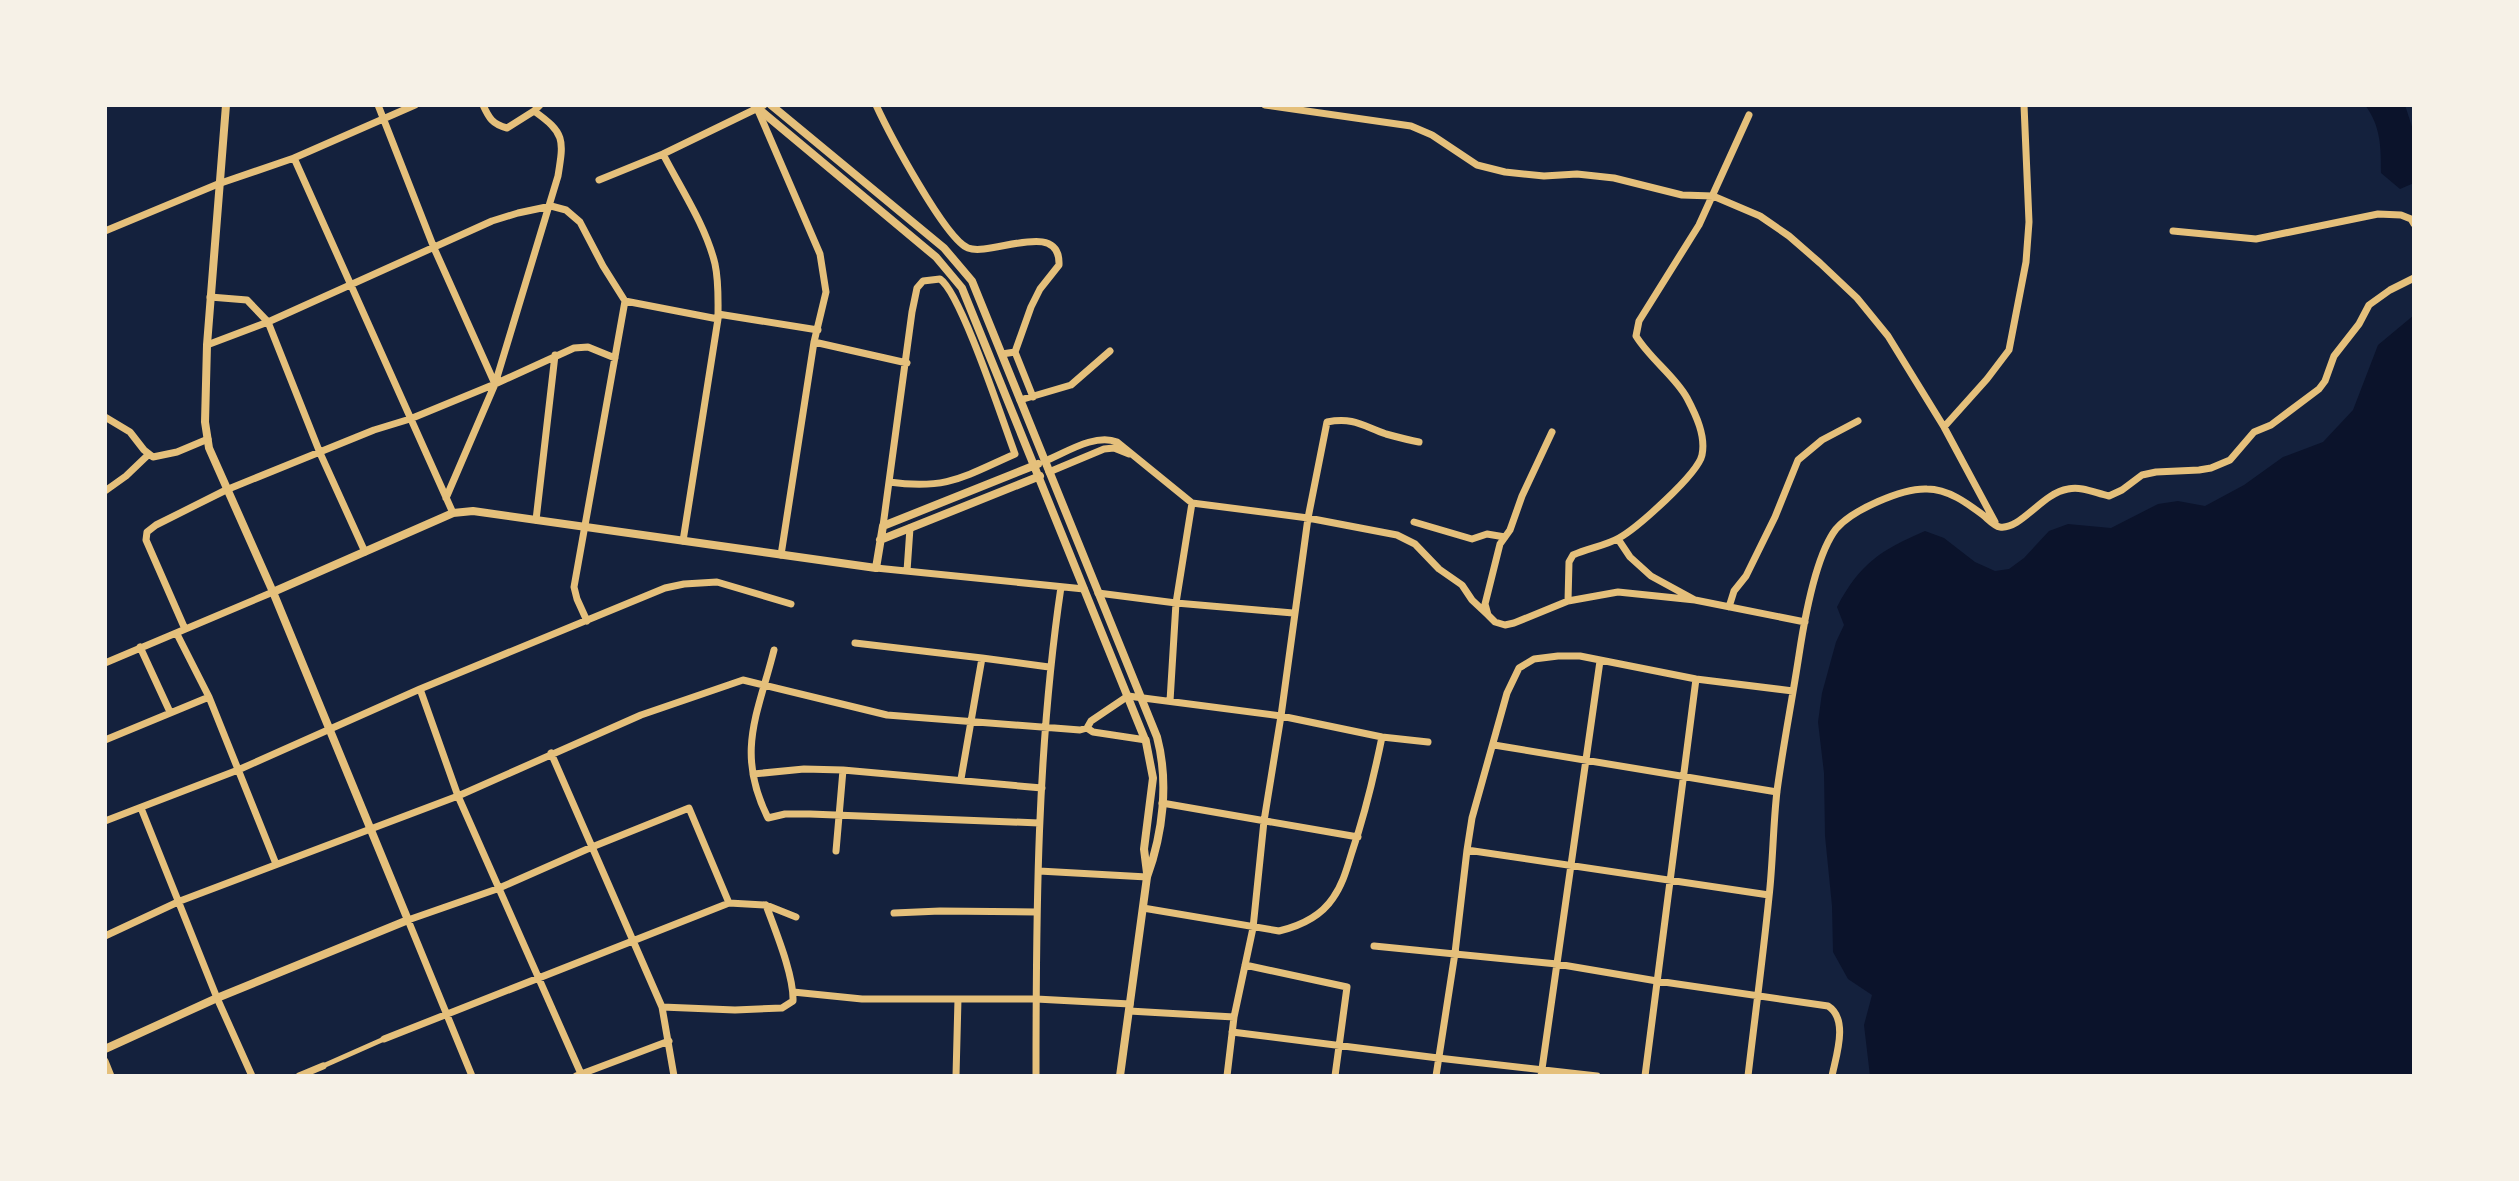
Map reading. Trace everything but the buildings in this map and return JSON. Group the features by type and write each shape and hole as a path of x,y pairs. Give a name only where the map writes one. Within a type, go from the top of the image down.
{"street":[{"path":"226,105 207,345 205,422 208,439 226,490 273,592 471,1076"},
{"path":"378,105 434,248 495,384"},
{"path":"105,231 218,184 294,158 415,105"},
{"path":"446,498 495,384 551,206 563,147 553,124 537,108 507,128 490,121 482,105"},
{"path":"771,105 955,259 975,289 1157,737 1165,778 1156,851 1147,877 1120,1076"},
{"path":"876,105 899,153 942,219 963,245 982,250 1032,241 1046,243 1055,249 1059,265 1040,289 1015,352 1033,397"},
{"path":"1265,105 1411,125 1477,164 1505,172 1614,178 1682,195 1713,197 1760,216 1789,236 1857,298 1888,336 1944,427 1997,526"},
{"path":"1944,427 2009,350 2027,249 2028,162 2024,105"},
{"path":"599,180 663,154 758,106"},
{"path":"758,106 820,254 826,292 814,342 781,555"},
{"path":"758,106 936,257 955,278 968,301 1146,740 1153,778 1144,849 1147,877"},
{"path":"1568,601 1569,562 1573,555 1618,539 1670,494 1702,458 1704,442 1686,397 1644,350 1636,335 1639,321 1699,225 1749,116"},
{"path":"663,154 699,223 714,261 719,284 718,317 682,541"},
{"path":"294,158 453,513"},
{"path":"207,345 268,322 492,221 551,206 566,210 580,222 625,301 574,587 587,621"},
{"path":"2173,231 2256,239 2378,214 2401,215 2414,224"},
{"path":"1748,1076 1769,895 1777,792 1793,691 1807,610 1830,539 1838,527 1860,511 1881,501 1926,488 1940,490 1962,500 1997,526 2016,524 2041,501 2065,489 2087,489 2109,496 2122,491 2143,475 2211,468 2230,460 2254,432 2271,425 2319,389 2325,381 2334,356 2376,298 2414,278"},
{"path":"876,568 917,288 927,279 940,279 949,287 962,314 1015,454 953,482 921,486 889,482"},
{"path":"210,297 247,300 268,322 320,453 365,552"},
{"path":"625,301 818,330"},
{"path":"814,342 907,363"},
{"path":"185,629 149,547 147,532 156,525 226,490 374,430 410,419 574,348 588,347 615,358"},
{"path":"1020,400 1071,385 1110,351"},
{"path":"1002,355 1015,352"},
{"path":"536,520 555,355"},
{"path":"105,417 130,432 153,457 208,439"},
{"path":"1227,1076 1234,1017 1253,928 1264,821 1281,716 1293,612 1308,518 1328,422 1341,419 1356,421 1385,433 1419,442"},
{"path":"1729,607 1734,591 1746,576 1774,517 1798,460 1822,440 1858,421"},
{"path":"1488,615 1485,604 1500,544 1510,530 1522,496 1552,432"},
{"path":"883,526 1096,440 1109,439 1117,442 1192,503 1308,518 1397,535 1415,544 1439,569 1462,585 1472,600 1495,622 1505,625 1568,601 1618,592 1695,600 1805,622"},
{"path":"880,540 1104,449 1114,448 1136,457"},
{"path":"105,491 149,454"},
{"path":"1170,701 1176,603 1192,503"},
{"path":"105,663 453,513 473,511 876,568 1084,590"},
{"path":"1415,522 1472,539 1487,534 1505,537"},
{"path":"907,571 910,528"},
{"path":"1618,539 1630,557 1651,576 1695,600"},
{"path":"105,821 238,770 420,689 665,588 684,583 717,582 791,604"},
{"path":"1036,1076 1039,823 1049,667 1061,587"},
{"path":"1098,593 1176,603 1293,612"},
{"path":"177,634 209,697 276,864"},
{"path":"855,643 1049,667"},
{"path":"140,647 170,712"},
{"path":"774,650 750,737 753,774 768,818 785,814 1039,823"},
{"path":"1436,1076 1472,818 1507,694 1519,668 1534,659 1580,656 1696,678 1793,691"},
{"path":"961,779 982,658"},
{"path":"1541,1073 1600,661"},
{"path":"1645,1076 1696,678"},
{"path":"105,936 180,901 458,796 641,715 743,680 887,715 970,723 1080,730 1087,728 1091,721 1128,696 1281,716 1382,737 1428,742"},
{"path":"420,689 458,796 580,1075 669,1041"},
{"path":"105,740 209,697"},
{"path":"1087,728 1093,732 1146,740"},
{"path":"1143,908 1279,931 1294,928 1314,917 1333,899 1343,879 1369,798 1382,737"},
{"path":"1494,745 1777,792"},
{"path":"551,753 662,1007 674,1076"},
{"path":"753,774 804,769 843,769 1042,788"},
{"path":"836,850 843,769"},
{"path":"1162,803 1358,837"},
{"path":"141,808 217,998 252,1076"},
{"path":"105,1049 217,998 408,920 498,889 689,808 729,903"},
{"path":"1467,850 1769,895"},
{"path":"1039,871 1147,877"},
{"path":"299,1076 384,1039 729,903 766,905 796,917"},
{"path":"766,905 793,996"},
{"path":"894,913 1036,912"},
{"path":"1374,946 1557,964 1828,1006 1835,1010 1839,1022 1832,1076"},
{"path":"1245,965 1347,988 1335,1076"},
{"path":"662,1007 736,1010 782,1008 793,996 862,999 1036,999 1234,1017"},
{"path":"956,1076 958,999"},
{"path":"1232,1032 1541,1073 1597,1076"},
{"path":"105,1061 111,1076"}],"water":[{"path":"2365,105 2405,105 2414,133 2414,183 2400,189 2381,173 2377,129"},
{"path":"2414,315 2414,1076 1870,1076 1864,1025 1872,995 1848,979 1833,952 1832,906 1825,836 1824,773 1818,722 1822,693 1836,642 1844,625 1837,607 1854,579 1884,552 1925,531 1944,538 1975,562 1995,571 2009,569 2024,558 2049,531 2068,524 2111,528 2158,504 2178,501 2205,506 2244,485 2283,457 2323,442 2353,410 2378,345"}]}
